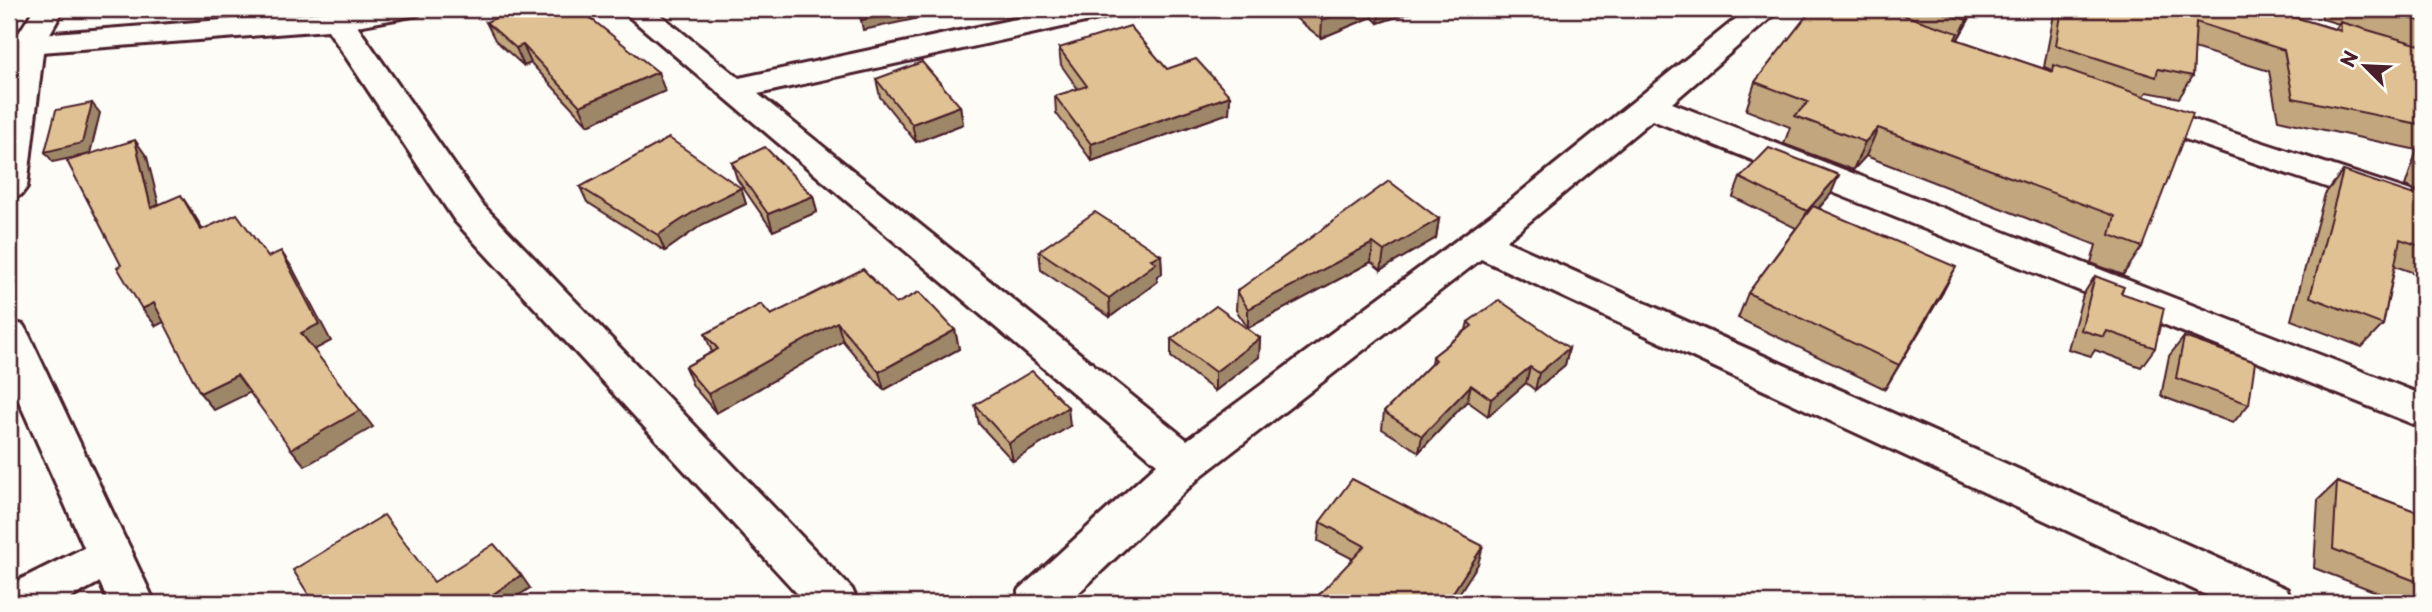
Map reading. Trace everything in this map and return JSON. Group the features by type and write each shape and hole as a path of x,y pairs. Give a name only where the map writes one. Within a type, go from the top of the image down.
{"street":[{"path":"9,187 18,46 49,9"},
{"path":"18,46 407,9"},
{"path":"635,9 1186,464"},
{"path":"734,89 1103,9"},
{"path":"1037,603 1186,464 1478,243 1766,9"},
{"path":"340,14 468,212 835,603"},
{"path":"2107,102 2423,208"},
{"path":"1648,106 2423,412"},
{"path":"1478,243 2270,603"},
{"path":"9,335 132,603"},
{"path":"18,603 110,554"}],"building":[{"path":"517,9 579,9 658,72 580,106 523,45 516,48 486,22"},
{"path":"857,9 915,9 861,20"},
{"path":"1308,9 1350,9 1322,20"},
{"path":"1812,9 1885,9 1958,33 1955,39 2053,72 2054,65 2193,113 2142,247 2110,235 2115,216 1878,128 1865,142 1795,116 1808,102 1755,82"},
{"path":"1931,9 1973,9 1967,20"},
{"path":"2062,9 2267,9 2341,31 2340,22 2423,46 2423,125 2293,98 2284,50 2196,22 2193,76 2158,69 2156,77 2056,45"},
{"path":"2377,9 2423,9 2423,22"},
{"path":"1130,26 1167,69 1196,59 1230,96 1091,144 1055,96 1087,86 1059,48"},
{"path":"922,62 960,106 912,124 876,79"},
{"path":"92,103 82,143 45,152 56,110"},
{"path":"669,138 741,188 698,209 658,235 580,187"},
{"path":"135,140 151,208 181,195 201,230 237,214 268,257 281,251 319,324 301,333 360,410 291,449 237,375 200,393 154,303 142,309 117,267 121,265 67,161"},
{"path":"765,147 813,196 768,214 732,163"},
{"path":"1769,148 1839,175 1807,211 1740,178"},
{"path":"2343,171 2414,195 2415,191 2423,194 2423,247 2400,239 2383,325 2310,297"},
{"path":"1389,181 1439,219 1384,251 1373,243 1248,309 1237,291"},
{"path":"1813,206 1956,267 1899,365 1748,293"},
{"path":"1095,212 1161,255 1151,259 1156,263 1109,298 1039,251"},
{"path":"863,269 896,304 919,292 955,330 879,372 837,322 708,394 685,367 718,349 705,334 761,304 771,315"},
{"path":"2095,276 2124,287 2121,293 2164,308 2155,348 2107,331 2104,337 2081,330"},
{"path":"1499,300 1569,348 1539,373 1530,367 1491,399 1471,385 1422,436 1384,412 1435,360 1432,357 1472,326 1468,322"},
{"path":"1216,306 1260,338 1215,372 1171,339"},
{"path":"2184,337 2255,362 2249,404 2176,378"},
{"path":"1032,371 1068,407 1009,443 975,405"},
{"path":"1352,479 1483,546 1446,603 1311,603 1365,546 1320,522"},
{"path":"2337,482 2423,514 2423,584 2333,549"},
{"path":"384,515 434,582 494,544 521,575 492,595 500,603 344,603 338,593 321,603 314,603 293,570"}]}
